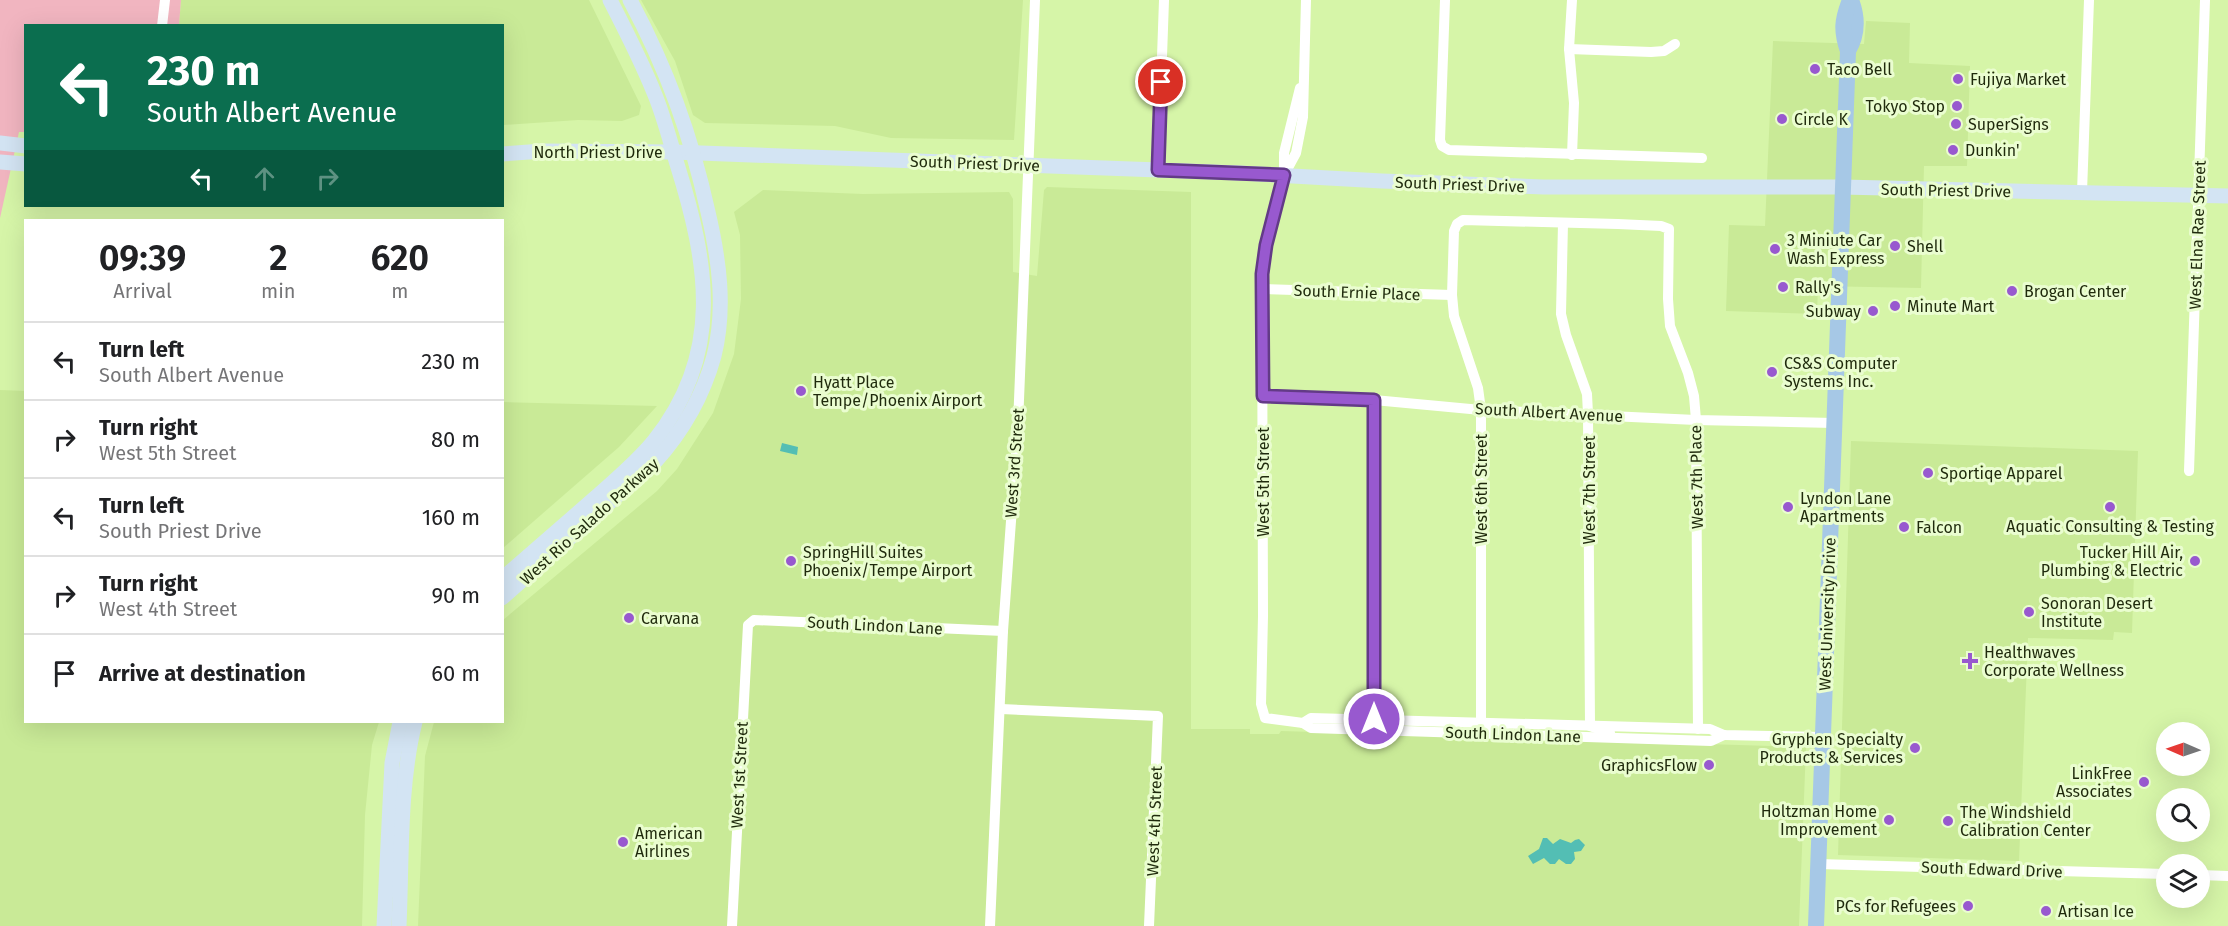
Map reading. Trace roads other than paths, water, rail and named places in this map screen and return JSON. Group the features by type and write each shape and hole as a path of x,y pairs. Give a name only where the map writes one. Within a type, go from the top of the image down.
{"main road":[{"name":"West Rio Salado Parkway","path":"504,577 655,441 679,402 695,363 703,323 704,283 693,223 673,152 656,96 610,0"},
{"name":"West Rio Salado Parkway","path":"504,596 635,482 672,443 692,414 714,356 720,290 716,245 693,153 666,72 630,0"},
{"name":"West University Drive","path":"1816,926 1848,51 1843,35 1843,16 1850,0"},
{"path":"0,143 24,146"},
{"name":"North Priest Drive","path":"504,154 543,151 693,153"},
{"name":"South Priest Drive","path":"693,153 1544,187 1842,187 2228,196"},
{"path":"0,162 23,164"},
{"path":"672,443 673,431 697,383 699,376 695,363"},
{"path":"504,588 520,573 524,560"},
{"path":"384,926 392,763 400,723"},
{"path":"399,926 405,783 415,723"}],"street":[{"path":"162,24 165,0"},
{"name":"West 3rd Street","path":"990,926 1003,631 1018,424 1035,0"},
{"path":"1158,170 1164,0"},
{"name":"West 5th Street","path":"1265,718 1261,704 1263,396 1261,289 1266,245 1284,175 1284,153 1303,78 1306,0"},
{"name":"South Priest Drive","path":"1444,0 1440,140 1442,146 1449,150 1702,158"},
{"path":"1572,0 1569,49 1569,68 1574,96 1572,155"},
{"path":"2082,192 2089,0"},
{"name":"West Elna Rae Street","path":"2189,471 2205,0"},
{"path":"1569,49 1651,52 1664,51 1675,44"},
{"name":"West 6th Street","path":"1482,722 1480,410 1478,388 1454,316 1452,295 1454,231 1462,220 1563,223"},
{"name":"West 7th Place","path":"1563,223 1661,226 1669,229 1670,326 1688,374 1694,396 1696,420 1698,729"},
{"name":"West 7th Street","path":"1563,223 1561,314 1587,394 1590,726"},
{"name":"South Ernie Place","path":"1261,289 1452,295"},
{"name":"South Albert Avenue","path":"1263,396 1374,400 1480,410 1696,420 1834,423"},
{"path":"1374,400 1374,719 1407,731"},
{"name":"South Lindon Lane","path":"748,625 754,620 1003,631"},
{"name":"West 1st Street","path":"732,926 748,625"},
{"name":"West 4th Street","path":"1001,709 1158,716 1149,926"},
{"name":"South Lindon Lane","path":"1265,718 1303,723 1311,728 1711,741 1724,735"},
{"name":"South Lindon Lane","path":"1303,723 1311,718 1374,719 1710,729 1724,735 1822,737"},
{"path":"1482,722 1512,734"},
{"path":"1590,726 1618,737"},
{"path":"1646,738 1654,733 1690,733 1698,729"},
{"name":"South Edward Drive","path":"1818,864 2156,874"},
{"path":"2210,875 2228,876"}],"water":[{"path":"782,443 798,447 797,455 780,451"},
{"path":"1543,838 1547,838 1553,844 1560,839 1571,843 1579,839 1585,845 1581,851 1574,852 1575,859 1571,864 1566,864 1559,859 1555,864 1550,864 1544,858 1533,864 1528,856 1539,849"}],"place":[{"name":"Taco Bell","path":"1815,69"},
{"name":"Fujiya Market","path":"1958,79"},
{"name":"Tokyo Stop","path":"1957,106"},
{"name":"Circle K","path":"1782,119"},
{"name":"SuperSigns","path":"1956,124"},
{"name":"Dunkin'","path":"1953,150"},
{"name":"Shell","path":"1895,246"},
{"name":"3 Miniute Car Wash Express","path":"1775,249"},
{"name":"Rally's","path":"1783,287"},
{"name":"Brogan Center","path":"2012,291"},
{"name":"Minute Mart","path":"1895,306"},
{"name":"Subway","path":"1873,311"},
{"name":"CS&S Computer Systems Inc.","path":"1772,372"},
{"name":"Hyatt Place Tempe/Phoenix Airport","path":"801,391"},
{"name":"Sportiqe Apparel","path":"1928,473"},
{"name":"Lyndon Lane Apartments","path":"1788,507"},
{"name":"Aquatic Consulting & Testing","path":"2110,507"},
{"name":"Falcon","path":"1904,527"},
{"name":"SpringHill Suites Phoenix/Tempe Airport","path":"791,561"},
{"name":"Tucker Hill Air, Plumbing & Electric","path":"2195,561"},
{"name":"Sonoran Desert Institute","path":"2029,612"},
{"name":"Carvana","path":"629,618"},
{"name":"Healthwaves Corporate Wellness","path":"1970,661"},
{"name":"Gryphen Specialty Products & Services","path":"1915,748"},
{"name":"GraphicsFlow","path":"1709,765"},
{"name":"LinkFree Associates","path":"2144,782"},
{"name":"Holtzman Home Improvement","path":"1889,820"},
{"name":"The Windshield Calibration Center","path":"1948,821"},
{"name":"American Airlines","path":"623,842"},
{"name":"PCs for Refugees","path":"1968,906"},
{"name":"Artisan Ice","path":"2046,911"}]}
